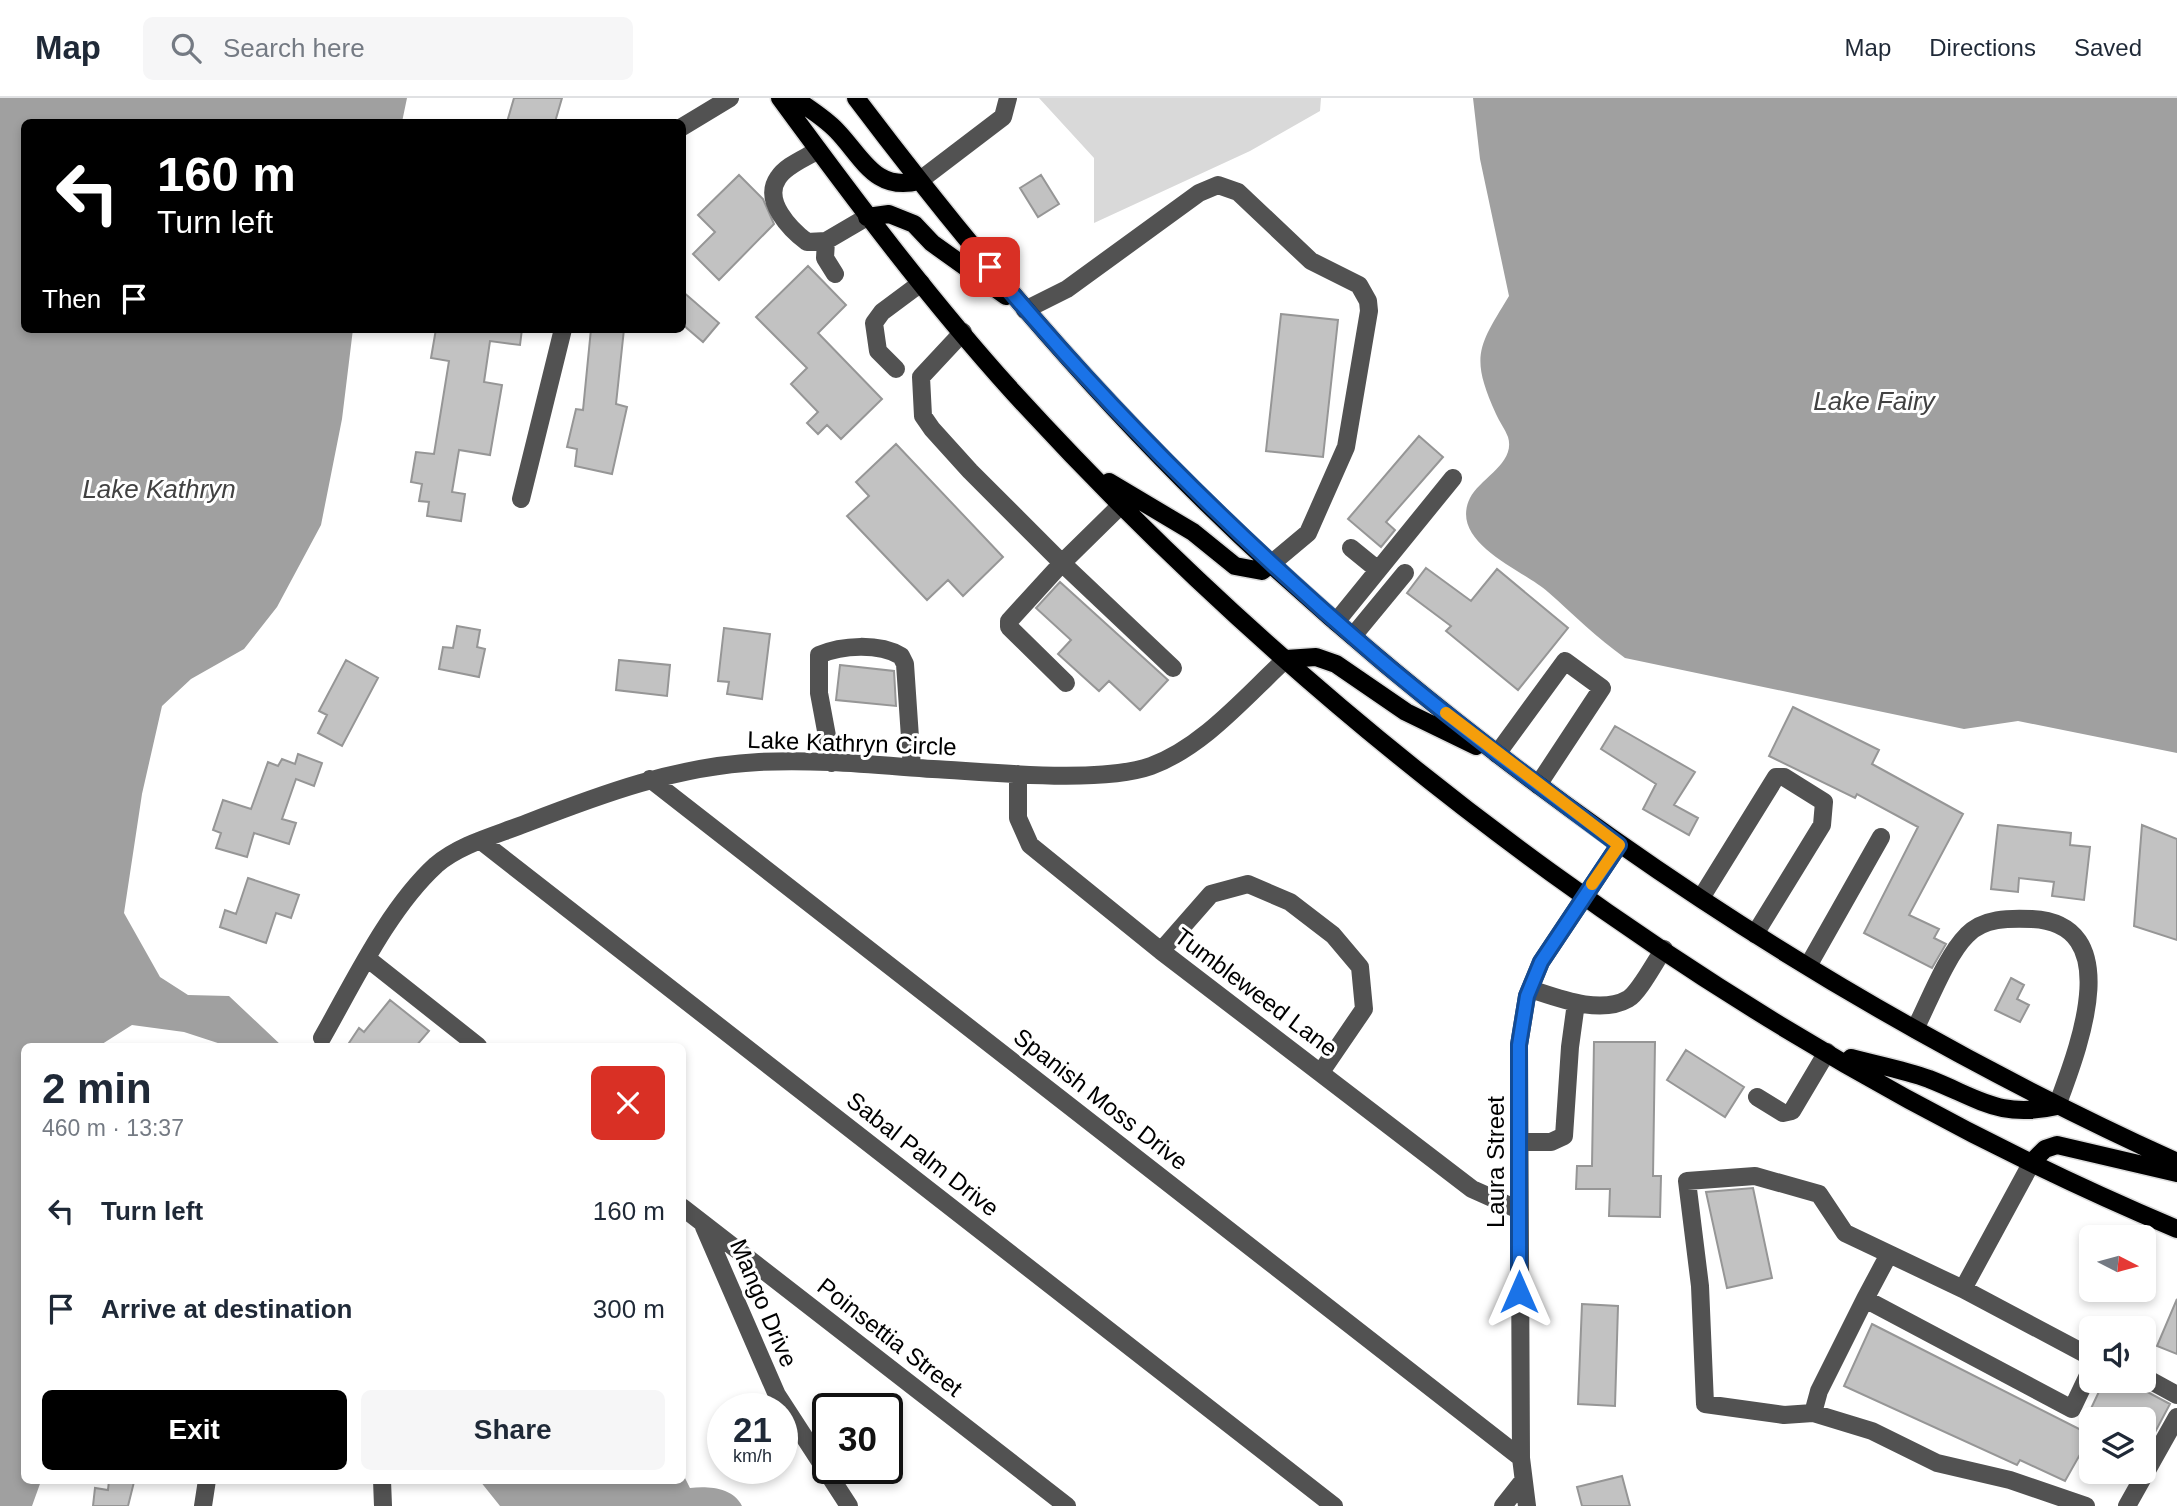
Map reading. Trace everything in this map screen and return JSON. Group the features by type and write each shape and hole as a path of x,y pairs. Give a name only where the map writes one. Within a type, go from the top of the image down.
{"main road":[{"path":"780,98 867,217 1011,389 1122,505 1286,659 1404,759 1584,894 1720,988 1926,1108 2032,1162 2177,1229"},
{"path":"794,98 835,129 868,168 883,179 902,185 919,181"},
{"path":"863,101 919,181 1087,379 1271,564 1336,622 1501,756 1619,845 1808,966 1915,1029 2057,1106 2177,1162"},
{"path":"867,217 889,214 914,224 932,243 1026,310"},
{"path":"1085,467 1193,532 1235,566 1262,571 1271,564"},
{"path":"1286,659 1316,657 1336,664 1406,712 1501,756"},
{"path":"1827,1052 1927,1079 1998,1108 2030,1112 2057,1106"},
{"path":"2032,1162 2045,1149 2057,1146 2177,1173"}],"street":[{"path":"686,125 730,98"},
{"path":"919,181 1003,117 1008,98"},
{"path":"818,150 784,170 776,180 774,190 786,225 807,243 825,241 867,217"},
{"path":"1026,310 1067,289 1199,193 1218,185 1238,192 1311,261 1359,285 1365,293 1369,311 1346,447 1308,533 1271,564"},
{"path":"825,241 825,258 835,274"},
{"path":"896,369 878,351 874,323 921,283"},
{"path":"963,332 921,377 923,416 970,471 1172,668"},
{"path":"521,499 562,333"},
{"path":"1336,622 1453,478"},
{"path":"1066,683 1009,627 1009,621 1062,563 1122,505"},
{"path":"1351,548 1378,570"},
{"path":"1353,636 1405,573"},
{"path":"832,763 819,693 819,655 854,648 883,649 901,656 905,664 912,767"},
{"name":"Lake Kathryn Circle","path":"322,1038 412,888 438,863 457,850 602,793 650,779 758,762 832,763 1018,774 1122,772 1147,768 1189,748 1286,659"},
{"path":"1501,756 1564,662 1602,688 1538,785"},
{"name":"Tumbleweed Lane","path":"1018,774 1018,818 1030,845 1160,951 1472,1189 1519,1210"},
{"path":"1701,898 1776,777 1784,778 1824,802 1822,825 1755,934"},
{"name":"Spanish Moss Drive","path":"650,779 1521,1458"},
{"path":"1808,966 1881,837"},
{"name":"Sabal Palm Drive","path":"481,841 1334,1506"},
{"name":"Laura Street","path":"1527,1506 1521,1458 1519,1045 1530,989 1541,962 1619,845"},
{"path":"1160,951 1211,894 1248,884 1290,902 1333,935 1360,967 1364,1009 1321,1072"},
{"path":"1915,1029 1955,952 1966,936 1983,923 2015,918 2038,919 2061,926 2076,937 2088,964 2090,991 2082,1040 2057,1106"},
{"path":"1530,989 1577,1003 1612,1004 1630,998 1664,949"},
{"path":"368,959 474,1043"},
{"path":"1519,1142 1551,1142 1564,1136 1570,1047 1577,1003"},
{"path":"1757,1097 1783,1113 1792,1111 1827,1052"},
{"path":"1963,1289 2032,1162"},
{"path":"2079,1351 1963,1289 1845,1233 1819,1194 1755,1176 1687,1181 1700,1286 1704,1404 1784,1415 1813,1413 1872,1431 1937,1463 2010,1480 2085,1506"},
{"name":"Poinsettia Street","path":"686,1211 1067,1506"},
{"name":"Mango Drive","path":"703,1224 777,1395 849,1506"},
{"path":"1813,1413 1819,1391 1889,1254"},
{"path":"1865,1299 2071,1409 2079,1393"},
{"path":"2156,1384 2177,1395"},
{"path":"2127,1506 2177,1417"},
{"path":"1503,1506 1522,1482"},
{"path":"202,1506 206,1484"},
{"path":"382,1484 383,1506"}],"shaded area":[{"path":"1039,98 1321,98 1320,111 1250,151 1094,223 1094,158"}],"water":[{"name":"Lake Kathryn","path":"0,98 407,98 403,119 21,119 21,333 353,333 342,419 321,525 277,607 244,649 191,679 162,706 142,794 124,913 160,977 188,995 229,996 279,1043 218,1043 184,1032 132,1025 104,1043 21,1043 21,1484 40,1484 32,1506 0,1506"},
{"name":"Lake Fairy","path":"1473,98 2177,98 2177,753 2018,721 1964,729 1625,658 1537,583 1492,554 1479,542 1470,529 1466,514 1470,498 1502,462 1509,446 1508,437 1483,378 1481,352 1490,328 1509,296 1480,159"},
{"path":"686,1480 690,1488 704,1487 726,1491 742,1506 500,1506 482,1484 686,1484"}],"building":[{"path":"514,98 562,98 556,119 508,119"},
{"path":"739,175 763,199 774,224 719,280 693,254 715,232 698,215"},
{"path":"1041,175 1059,204 1038,217 1020,188"},
{"path":"808,266 846,305 818,333 882,399 841,439 827,425 818,434 807,423 818,412 791,384 807,368 756,317"},
{"path":"686,294 719,323 703,342 686,327"},
{"path":"1281,314 1338,320 1323,457 1266,451"},
{"path":"435,333 522,333 520,345 490,341 484,382 502,385 490,455 459,450 452,492 465,494 461,521 427,516 429,502 419,501 422,484 411,482 416,452 434,454 449,361 431,358"},
{"path":"591,333 624,333 616,404 627,407 612,474 575,466 577,449 567,447 576,409 583,410"},
{"path":"1419,436 1443,457 1386,522 1395,530 1381,547 1348,519"},
{"path":"896,444 1003,557 963,596 948,580 927,600 847,516 869,496 856,482"},
{"path":"1426,568 1471,601 1497,569 1568,628 1518,690 1446,631 1451,626 1407,593"},
{"path":"1060,582 1168,680 1140,710 1109,681 1099,691 1058,654 1071,640 1036,608"},
{"path":"457,626 480,630 477,647 485,649 479,677 439,669 443,647 453,648"},
{"path":"724,628 770,634 762,699 727,694 729,682 718,681"},
{"path":"346,660 378,678 342,746 318,733 327,715 319,711"},
{"path":"619,660 670,665 667,696 616,690"},
{"path":"840,665 894,671 896,706 836,700"},
{"path":"1793,707 1879,750 1872,764 1963,814 1909,915 1939,929 1934,938 1946,944 1932,968 1864,933 1918,827 1857,794 1855,798 1769,756"},
{"path":"1615,726 1695,772 1674,805 1698,818 1689,835 1643,809 1656,784 1601,749"},
{"path":"298,754 322,763 314,786 296,779 282,819 296,823 289,844 254,833 247,857 216,848 221,833 213,830 223,800 251,809 268,762 278,766 282,759 295,764"},
{"path":"1998,825 2071,833 2070,845 2090,847 2084,900 2052,896 2054,882 2019,878 2018,892 1991,889"},
{"path":"2142,825 2177,839 2177,940 2134,926"},
{"path":"248,878 299,895 291,918 276,913 266,943 220,927 225,910 236,914"},
{"path":"2011,978 2024,985 2017,999 2029,1005 2020,1022 1995,1010"},
{"path":"390,1000 429,1031 419,1043 349,1043 359,1028 364,1032"},
{"path":"1594,1042 1655,1042 1653,1176 1661,1176 1660,1217 1609,1216 1610,1189 1576,1189 1577,1166 1592,1166"},
{"path":"1686,1050 1744,1087 1725,1117 1667,1080"},
{"path":"1753,1188 1772,1278 1727,1288 1706,1192"},
{"path":"2177,1299 2177,1354 2157,1346"},
{"path":"1582,1304 1618,1306 1615,1406 1578,1404"},
{"path":"1872,1324 2079,1429 2079,1456 2065,1481 2020,1460 2017,1465 1844,1386"},
{"path":"2098,1393 2149,1393 2170,1404 2156,1430 2156,1407 2092,1407"},
{"path":"1622,1476 1630,1506 1582,1506 1577,1487"},
{"path":"109,1484 134,1484 128,1506 93,1506 95,1488 108,1490"}],"slow traffic":[{"path":"1446,713 1619,845 1592,884"}],"route":[{"path":"990,267 1087,379 1271,564 1379,659 1504,759 1619,845 1541,962 1527,996 1519,1045 1519,1292"}]}
